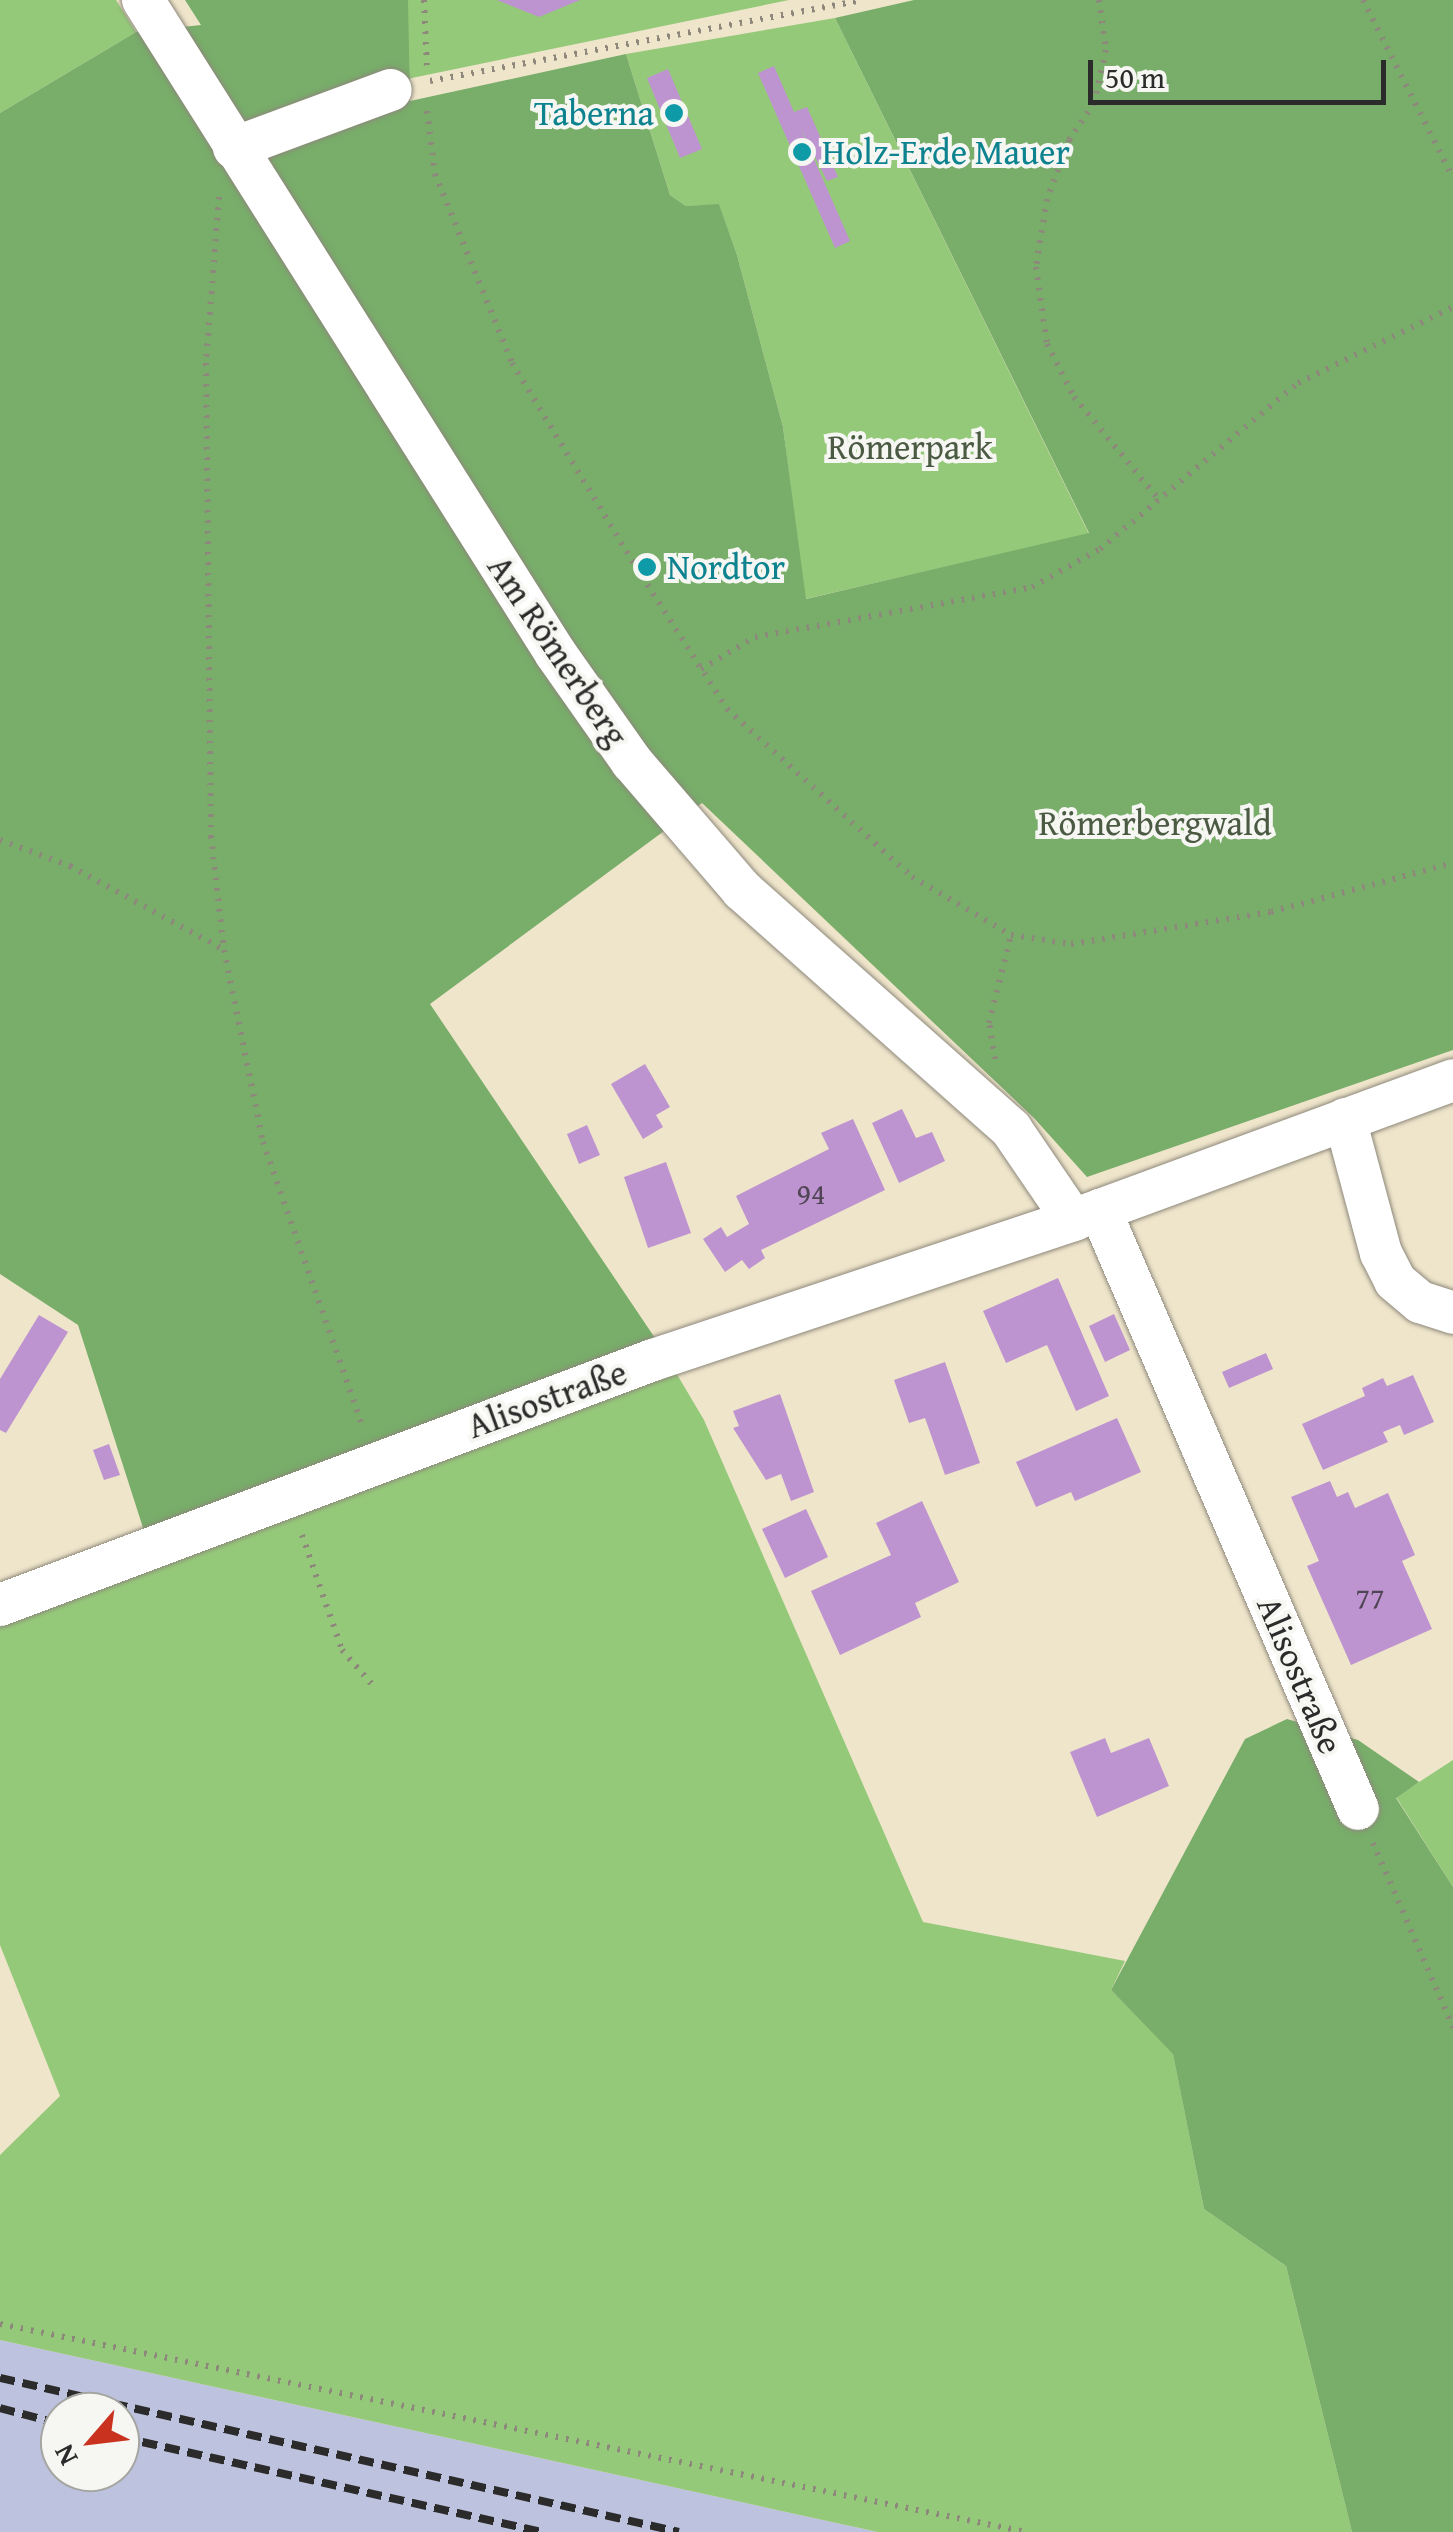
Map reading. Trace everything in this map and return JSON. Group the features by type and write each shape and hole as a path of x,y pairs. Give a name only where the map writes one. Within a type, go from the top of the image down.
{"street":[{"name":"Am Römerberg","path":"143,0 234,148 632,762 742,890 1011,1129 1086,1215"},
{"path":"234,148 409,86"},
{"name":"Alisostraße","path":"0,1605 288,1493 654,1360 1086,1215 1453,1080"},
{"path":"1345,1119 1381,1253 1396,1281 1420,1302 1453,1313"},
{"name":"Alisostraße","path":"1086,1215 1358,1810"}],"path":[{"path":"424,0 409,86 435,174 512,363 701,669 750,733 912,877 1011,934 1071,944 1154,935 1272,912 1453,862"},
{"path":"409,86 861,0"},
{"path":"1100,0 1106,50 1094,103 1070,140 1047,198 1036,267 1048,344 1074,397 1160,502"},
{"path":"1363,0 1453,178"},
{"path":"234,148 216,205 206,363 210,836 224,950 263,1142 375,1462"},
{"path":"701,669 755,637 1032,587 1100,549 1298,383 1453,307"},
{"path":"0,840 70,866 224,950"},
{"path":"1011,934 989,1023 1011,1129"},
{"path":"288,1493 342,1650 376,1689"},
{"path":"1358,1810 1453,2028"},
{"path":"0,2324 1026,2532"}],"shaded area":[{"path":"0,2340 878,2532 0,2532"}],"green space":[{"path":"0,0 116,0 136,32 0,113"},
{"name":"Römerbergwald","path":"185,0 408,0 410,101 626,54 670,195 686,206 719,204 737,255 783,427 806,599 1089,533 835,18 914,0 1453,0 1453,1050 1087,1177 1034,1118 702,803 430,1004 659,1344 145,1534 78,1325 0,1274 0,113 136,32 201,25"},
{"path":"408,0 789,0 407,79"},
{"name":"Römerpark","path":"835,18 1089,534 805,599 783,427 737,255 719,205 686,206 670,195 626,54"},
{"path":"659,1344 704,1420 923,1922 1125,1961 1111,1990 1173,2053 1204,2209 1286,2266 1352,2532 878,2532 0,2340 0,2155 60,2096 0,1945 0,1586"},
{"path":"1287,1719 1358,1740 1419,1782 1396,1798 1453,1887 1453,2532 1352,2532 1286,2266 1204,2209 1173,2054 1111,1990 1245,1739"},
{"path":"1453,1760 1453,1887 1396,1797"}],"building":[{"path":"497,0 580,0 539,17"},
{"name":"Holz-Erde Mauer","path":"774,66 794,112 807,107 838,177 827,181 800,127 850,241 835,248 758,73"},
{"name":"Taberna","path":"668,69 702,149 680,158 647,78"},
{"path":"645,1064 670,1107 656,1115 663,1127 643,1139 611,1084"},
{"path":"902,1109 916,1138 932,1132 945,1161 899,1183 872,1123"},
{"path":"853,1119 885,1190 761,1250 765,1258 749,1269 742,1260 725,1272 703,1239 721,1227 727,1237 749,1224 736,1196 829,1149 821,1133"},
{"path":"587,1125 600,1155 579,1164 567,1134"},
{"path":"666,1162 691,1233 648,1248 624,1177"},
{"path":"1058,1278 1109,1396 1076,1411 1047,1345 1006,1363 983,1311"},
{"path":"1114,1314 1130,1350 1105,1362 1089,1326"},
{"path":"39,1315 68,1332 6,1433 0,1430 0,1379"},
{"path":"1266,1353 1273,1369 1229,1388 1222,1372"},
{"path":"945,1362 980,1463 945,1475 925,1418 909,1423 894,1380"},
{"path":"1413,1375 1434,1422 1404,1435 1400,1425 1383,1432 1388,1442 1323,1470 1302,1424 1365,1396 1362,1388 1383,1378 1387,1386"},
{"path":"780,1394 814,1492 791,1501 781,1474 766,1480 733,1428 739,1426 733,1411"},
{"path":"1117,1418 1141,1472 1075,1501 1071,1492 1036,1507 1016,1462"},
{"path":"109,1444 120,1475 104,1480 93,1450"},
{"path":"1330,1481 1337,1497 1348,1492 1355,1508 1388,1493 1415,1555 1402,1561 1432,1629 1351,1665 1307,1566 1319,1561 1291,1497"},
{"path":"922,1501 959,1582 915,1603 921,1617 840,1655 811,1591 891,1555 876,1523"},
{"path":"806,1509 828,1557 785,1578 762,1529"},
{"path":"1105,1738 1111,1753 1149,1738 1169,1786 1097,1817 1070,1752"}],"railway":[{"path":"0,2378 679,2532"},
{"path":"0,2408 40,2419"},
{"path":"140,2442 542,2532"}],"place":[{"name":"Taberna","path":"674,113"},
{"name":"Holz-Erde Mauer","path":"802,152"},
{"name":"Nordtor","path":"647,567"}]}
